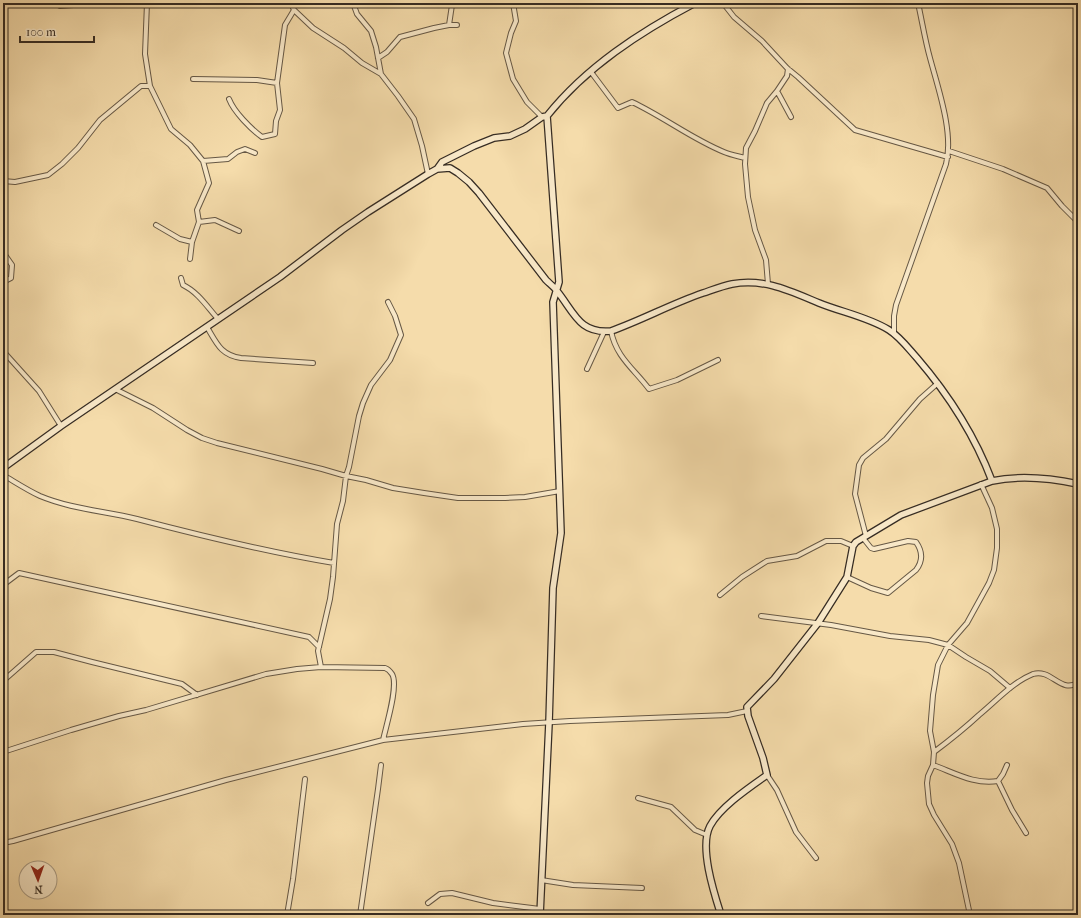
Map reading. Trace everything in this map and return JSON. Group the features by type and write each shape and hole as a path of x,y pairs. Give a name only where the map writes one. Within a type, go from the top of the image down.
{"street":[{"path":"60,6 100,3"},
{"path":"147,3 145,54 150,86 171,129 190,145 203,161 209,183 197,210 199,222 192,242 190,259"},
{"path":"291,3 294,10 314,28 344,48 362,63 381,74 414,119 428,174"},
{"path":"353,3 357,14 371,31 376,47 381,74"},
{"path":"449,25 451,3"},
{"path":"428,903 440,894 452,893 540,912 552,588 561,533 553,302 557,291 558,274 544,116 527,102 513,79 506,53 516,21 513,3"},
{"path":"437,169 442,162 452,157 494,138 510,136 525,129 544,116 570,90 635,37 695,3"},
{"path":"723,3 734,17 762,41 788,69 855,130 948,157"},
{"path":"894,334 894,316 896,305 949,151 944,114 918,3"},
{"path":"229,99 232,107 262,137 275,134 276,121 280,110 277,83 285,24 294,10"},
{"path":"378,58 387,52 400,37 449,25 458,25"},
{"path":"768,284 766,260 755,230 748,197 745,158 746,148 767,103 787,76 788,69"},
{"path":"591,72 618,108 632,102 667,121 692,137 725,153 745,158"},
{"path":"193,79 257,80 277,83"},
{"path":"3,181 15,182 48,175 78,148 100,120 141,86 150,86"},
{"path":"777,91 791,117"},
{"path":"203,161 228,159 245,148 255,153"},
{"path":"949,151 1003,169 1047,188 1078,222"},
{"path":"3,468 148,366 280,277 363,215 437,169 450,168 458,173 474,188 546,280 557,291 578,320 586,327 598,332 608,332 685,299 716,288 747,282 768,284 799,294 870,321 894,334 938,383 951,402 983,458 992,481"},
{"path":"199,222 216,220 239,231"},
{"path":"156,226 180,239 192,242"},
{"path":"3,245 5,255 12,265 11,278 3,282"},
{"path":"546,280 558,274"},
{"path":"181,278 183,286 189,288 200,298 218,320"},
{"path":"321,667 318,651 330,599 337,524 343,501 346,476 363,403 371,385 392,356 401,336 395,316 388,302"},
{"path":"207,327 223,352 230,356 313,363"},
{"path":"608,332 613,343 627,364 649,389 677,380 718,360"},
{"path":"587,369 608,332"},
{"path":"3,351 39,391 61,426"},
{"path":"847,577 871,588 888,593 916,570 922,560 922,554 916,542 908,541 874,549 871,548 865,537 856,494 859,465 867,454 886,439 920,399 938,383"},
{"path":"115,389 153,408 202,438 393,488 458,498 525,497 560,491"},
{"path":"3,475 41,496 86,510 117,514 193,534 297,557 334,563"},
{"path":"816,858 796,832 777,790 767,775 763,758 747,711 750,703 774,679 818,623 847,577 853,546 856,542 901,515 981,484 1002,478 1054,479 1078,484"},
{"path":"970,915 959,863 952,844 929,804 927,783 928,776 933,765 934,752 930,730 933,695 938,665 948,645 967,623 990,583 994,570 997,548 997,529 992,508 981,484"},
{"path":"720,596 742,577 767,561 797,556 826,541 840,541 853,546"},
{"path":"3,586 19,573 309,637 319,647"},
{"path":"761,616 818,623 890,636 929,640 948,645 990,671 1010,688"},
{"path":"3,681 36,652 54,652 182,684 197,695"},
{"path":"3,752 71,730 146,710 266,674 321,667 385,668 389,670 394,678 394,687 383,740"},
{"path":"934,752 1010,688 1037,673 1049,676 1062,685 1069,686 1078,682"},
{"path":"3,843 234,778 383,740 516,725 728,715 747,711"},
{"path":"360,915 380,765"},
{"path":"933,765 974,781 989,782 998,781 1007,765"},
{"path":"720,915 710,877 706,852 707,835 710,826 731,803 767,775"},
{"path":"288,915 305,778"},
{"path":"998,781 1012,810 1026,833"},
{"path":"638,798 671,807 695,830 707,835"},
{"path":"541,880 573,885 642,888"}]}
